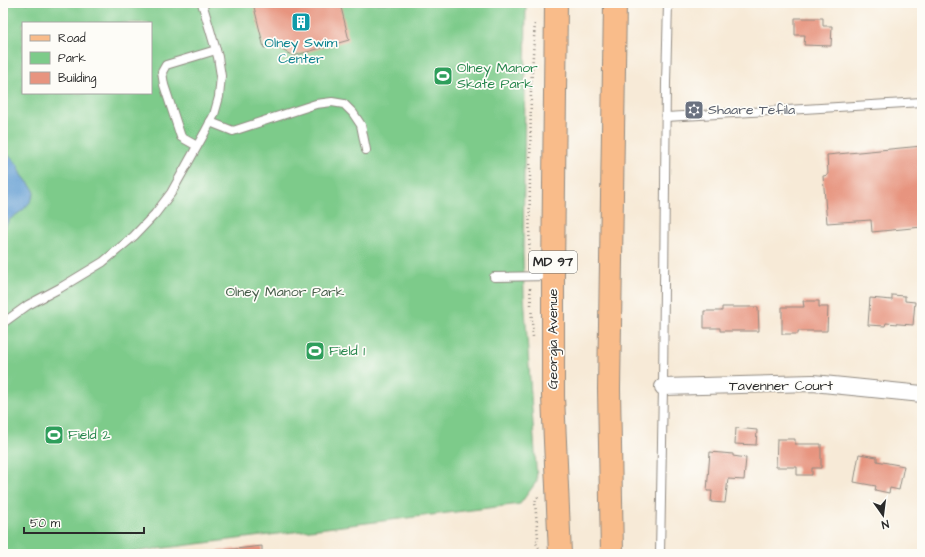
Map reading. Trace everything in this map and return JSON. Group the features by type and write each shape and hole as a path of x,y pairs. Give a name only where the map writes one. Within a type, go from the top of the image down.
{"main road":[{"name":"Georgia Avenue","path":"556,3 553,396 560,554"},
{"path":"612,554 609,389 615,3"}],"street":[{"name":"Tavenner Court","path":"664,387 813,383 922,394"}],"lane":[{"path":"3,323 28,305 103,262 134,236 155,214 171,193 214,115 219,97 220,76 216,50 202,3"},
{"path":"660,554 664,387 668,3"},
{"path":"197,146 181,137 164,85 162,72 166,65 216,50"},
{"path":"210,122 233,131 316,104 332,102 344,104 353,113 361,125 366,150"},
{"path":"666,117 922,102"},
{"path":"494,277 553,276"}],"green space":[{"name":"Olney Manor Park","path":"3,3 526,3 523,255 524,295 537,481 520,504 116,554 3,554"}],"water":[{"path":"3,152 12,158 18,165 22,175 34,190 34,194 31,201 23,210 9,220 3,231"}],"building":[{"name":"Olney Swim Center","path":"253,3 340,3 349,40 293,56 275,46 264,48"},
{"path":"795,18 823,18 823,26 832,26 831,46 804,45 805,35 795,35"},
{"path":"922,146 922,227 872,232 871,220 827,223 823,176 828,175 827,155"},
{"path":"892,295 905,296 905,301 915,302 913,325 886,323 885,326 868,325 870,298 892,300"},
{"path":"803,301 819,301 819,307 828,307 827,331 798,331 798,334 782,334 782,307 804,307"},
{"path":"722,307 758,307 759,331 720,331 720,328 704,328 704,311 722,311"},
{"path":"736,428 757,430 756,445 735,444"},
{"path":"777,439 795,439 795,444 821,444 821,468 812,468 812,475 797,475 797,467 776,467"},
{"path":"710,452 733,454 733,456 746,458 744,480 728,479 725,503 711,502 712,491 707,491"},
{"path":"859,454 877,457 877,461 904,466 899,490 890,488 889,493 875,490 876,486 854,482"},
{"path":"262,546 262,554 201,554 201,553"}],"place":[{"name":"Olney Swim Center","path":"301,22"},
{"name":"Olney Manor Skate Park","path":"443,76"},
{"name":"Shaare Tefila","path":"694,110"},
{"name":"Field 1","path":"315,351"},
{"name":"Field 2","path":"54,435"}]}
